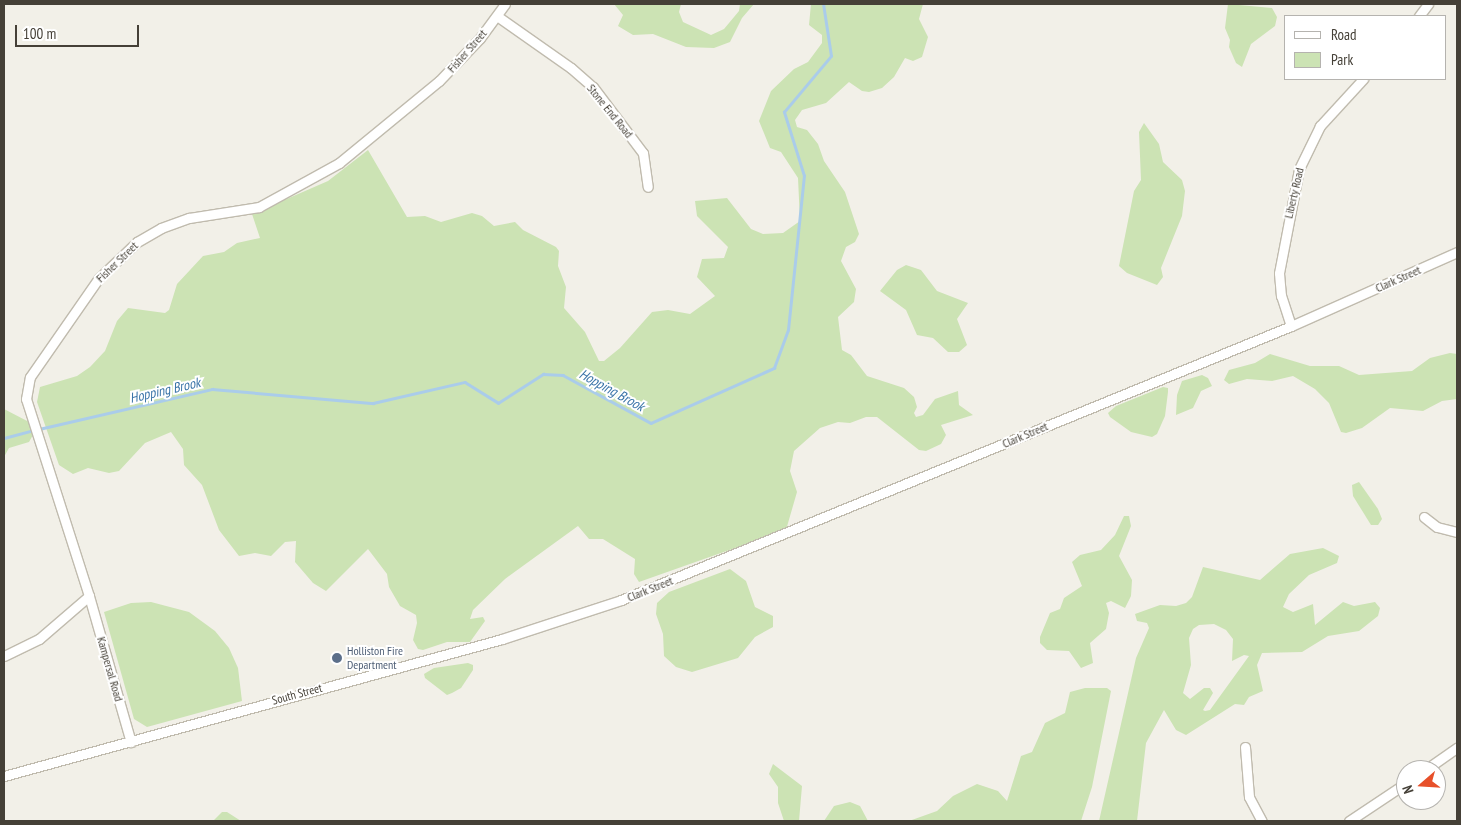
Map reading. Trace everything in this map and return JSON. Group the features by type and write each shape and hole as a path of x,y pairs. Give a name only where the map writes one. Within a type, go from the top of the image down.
{"street":[{"name":"Fisher Street","path":"89,596 26,399 30,377 95,283 117,259 144,237 170,224 259,207 339,163 440,81 497,16 505,4"},
{"path":"1420,15 1428,4"},
{"name":"Stone End Road","path":"497,16 571,68 592,87 643,154 648,187"},
{"name":"Liberty Road","path":"1291,326 1281,296 1279,273 1299,169 1320,126 1362,80"},
{"name":"Clark Street","path":"589,611 667,582 1291,326 1457,252"},
{"path":"1424,517 1437,528 1457,532"},
{"path":"4,656 39,638 89,596"},
{"name":"Kampersal Road","path":"89,596 130,742"},
{"name":"South Street","path":"4,776 502,639 589,611"},
{"path":"1245,747 1249,797 1262,821"},
{"path":"1440,760 1457,748"},
{"path":"1349,821 1396,790"}],"green space":[{"path":"614,4 681,4 679,12 683,22 711,35 724,29 739,11 740,4 754,4 742,18 730,42 714,48 686,47 653,34 633,35 618,26 623,15"},
{"path":"811,4 923,4 919,19 928,37 922,57 913,61 905,58 894,77 882,88 869,92 862,91 849,82 826,103 802,110 795,120 797,127 807,130 818,144 824,161 845,192 859,234 855,242 846,247 841,261 856,289 854,302 838,317 842,350 851,355 867,376 904,388 914,397 917,407 914,413 916,417 923,415 935,399 958,391 959,405 973,415 941,425 946,435 941,444 926,451 919,450 877,417 866,417 850,423 838,422 820,428 794,451 790,471 797,492 786,530 639,582 634,574 635,559 603,539 589,539 578,526 505,579 473,610 470,619 483,617 485,621 470,642 447,642 423,650 418,649 413,640 417,623 416,615 400,606 389,587 387,574 368,549 326,591 313,583 295,562 296,541 285,542 271,556 255,553 239,556 219,530 202,485 184,465 183,449 171,432 145,443 119,471 109,473 88,468 73,474 59,465 37,402 40,387 77,376 90,367 105,351 117,321 128,308 165,313 169,310 177,284 203,256 224,252 237,243 260,238 252,214 328,181 368,150 407,217 425,216 441,222 472,213 482,216 494,226 515,222 523,230 556,247 559,251 558,266 566,287 564,308 585,332 599,361 604,361 620,348 652,312 668,310 690,314 715,296 697,277 702,259 724,258 728,247 697,216 695,201 727,198 751,229 763,234 783,233 800,221 798,178 781,152 770,148 759,121 771,91 794,69 808,62 822,43 822,35 809,25"},
{"path":"1228,4 1272,8 1277,17 1275,26 1251,44 1242,67 1236,63 1229,47 1230,40 1225,28"},
{"path":"1144,123 1159,144 1163,162 1182,180 1185,191 1182,216 1161,268 1163,277 1157,285 1127,273 1119,266 1134,191 1141,180 1139,132"},
{"path":"906,265 921,270 937,291 968,303 957,319 967,345 959,352 948,352 933,338 917,335 906,310 880,291 897,270"},
{"path":"1450,353 1457,354 1457,399 1442,401 1423,411 1390,408 1362,428 1346,433 1341,432 1329,403 1315,389 1293,376 1272,381 1247,379 1229,384 1224,380 1229,370 1255,363 1270,354 1310,366 1339,366 1359,375 1412,371 1430,358"},
{"path":"1202,375 1208,378 1212,386 1201,391 1193,408 1176,415 1177,395 1182,381"},
{"path":"1163,387 1168,388 1165,416 1157,434 1152,437 1131,432 1110,417 1108,413 1116,406"},
{"path":"4,409 31,423 34,433 29,442 9,448 4,457"},
{"path":"1359,482 1378,509 1382,519 1378,525 1371,525 1353,496 1352,485"},
{"path":"1124,516 1129,516 1131,526 1119,556 1132,580 1131,596 1125,608 1111,601 1106,603 1109,613 1106,629 1090,643 1093,663 1081,668 1069,651 1047,650 1040,643 1040,637 1050,613 1060,609 1064,598 1082,586 1072,562 1080,555 1101,550 1115,535"},
{"path":"1323,548 1339,556 1337,563 1309,575 1289,594 1283,607 1293,612 1313,604 1315,625 1343,602 1354,606 1375,602 1380,608 1378,616 1359,631 1328,636 1302,652 1262,653 1257,665 1263,691 1249,697 1244,705 1235,704 1186,735 1176,730 1164,710 1146,743 1137,821 1099,821 1136,658 1149,628 1147,623 1137,621 1135,614 1160,605 1176,606 1186,603 1192,597 1203,567 1260,580 1290,554","holes":["1214,624 1226,630 1233,639 1232,661 1244,655 1249,656 1210,710 1205,711 1203,710 1213,693 1210,688 1204,688 1190,699 1183,693 1191,665 1189,638 1193,629 1199,625"]},
{"path":"730,569 746,581 755,607 773,616 773,627 755,637 738,658 692,672 676,667 664,656 663,634 656,614 657,603 669,592"},
{"path":"151,602 189,612 215,631 229,648 238,668 242,701 147,727 134,719 104,612 131,603"},
{"path":"468,663 473,665 473,670 461,688 447,695 425,678 424,674 434,668"},
{"path":"1085,688 1107,688 1111,691 1092,787 1081,821 909,821 937,811 953,796 977,784 998,791 1007,801 1021,756 1032,752 1045,723 1065,713 1070,692"},
{"path":"773,764 802,786 799,821 784,821 778,803 778,787 769,774"},
{"path":"850,802 860,806 868,821 824,821 834,806"},
{"path":"222,812 227,812 241,821 213,821"}],"waterway":[{"name":"Hopping Brook","path":"39,429 212,389 373,403 465,382 498,403 543,374 563,375 651,423 774,368 788,330 804,176 784,112 831,56 823,4"},
{"name":"Hopping Brook","path":"4,438 34,430"}],"place":[{"name":"Holliston Fire Department","path":"337,658"}]}
